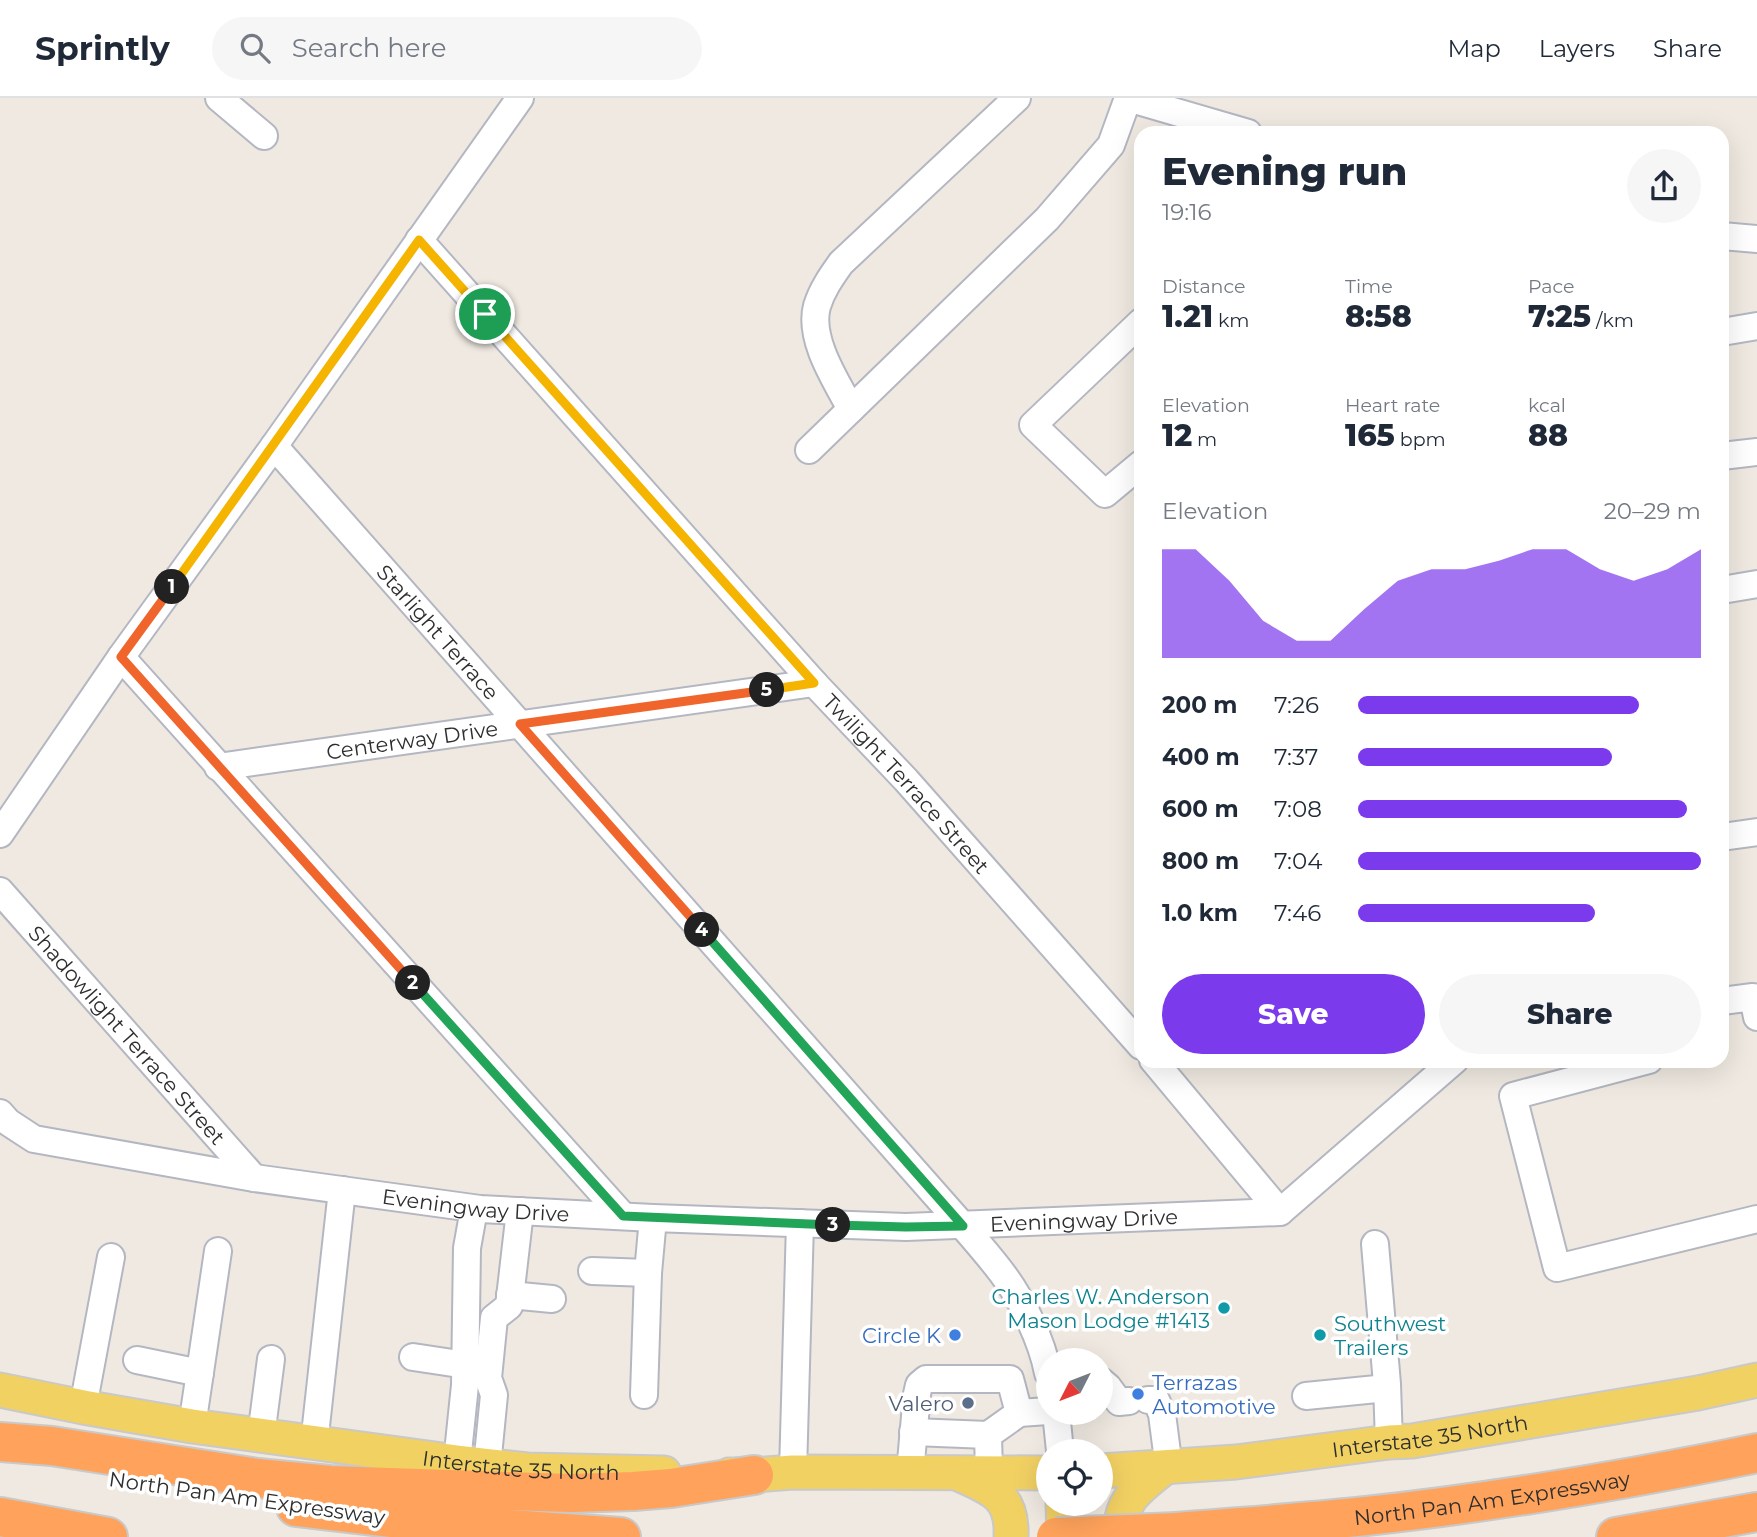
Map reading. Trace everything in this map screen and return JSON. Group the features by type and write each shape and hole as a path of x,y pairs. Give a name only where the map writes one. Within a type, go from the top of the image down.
{"highway":[{"path":"0,1442 52,1446 257,1478 366,1487 571,1493 671,1488 754,1475"},
{"name":"North Pan Am Expressway","path":"1056,1537 1177,1532 1358,1517 1482,1501 1679,1469 1757,1453"},
{"name":"North Pan Am Expressway","path":"0,1460 124,1483 252,1501 443,1524 621,1537"},
{"path":"1616,1537 1757,1512"},
{"path":"0,1517 108,1537"}],"main road":[{"name":"Interstate 35 North","path":"1113,1470 1236,1462 1412,1441 1698,1394 1757,1380"},
{"name":"Interstate 35 North","path":"0,1390 192,1426 527,1470 754,1475 793,1472 1036,1473"},
{"path":"1120,1537 1122,1512 1128,1500 1166,1468"},
{"path":"973,1473 983,1485 1000,1495 1012,1523 1011,1537"},
{"path":"1063,1516 1064,1537"}],"street":[{"path":"219,98 264,136"},
{"path":"0,834 121,657 520,98"},
{"path":"851,409 826,363 817,335 816,309 825,286 841,263 1017,98"},
{"path":"809,450 1047,219 1111,145 1128,98 1224,126"},
{"name":"Twilight Terrace Street","path":"419,240 814,683 906,780 1134,1038"},
{"path":"1729,331 1757,326"},
{"path":"1134,329 1033,425 1105,494 1134,470"},
{"name":"Starlight Terrace","path":"274,446 1004,1274 1031,1321 1042,1348"},
{"path":"1729,455 1757,452"},
{"path":"1729,589 1757,584"},
{"path":"121,657 623,1216"},
{"name":"Centerway Drive","path":"218,767 814,683"},
{"path":"1729,836 1757,831"},
{"name":"Shadowlight Terrace Street","path":"0,891 254,1178"},
{"path":"1729,1001 1756,1003"},
{"path":"1160,1068 1280,1212 1445,1068"},
{"path":"1619,1068 1513,1096 1557,1268 1757,1219"},
{"name":"Eveningway Drive","path":"0,1113 8,1122 34,1139 254,1178 474,1209 906,1227 1280,1212"},
{"path":"314,1444 342,1190"},
{"path":"472,1464 465,1385 467,1248 474,1209"},
{"path":"472,1464 494,1395 488,1378 494,1318 509,1306 520,1211"},
{"path":"644,1395 648,1273 653,1218"},
{"path":"793,1472 800,1223"},
{"path":"1375,1244 1389,1442"},
{"path":"192,1426 218,1251"},
{"path":"83,1407 110,1257"},
{"path":"592,1271 648,1273"},
{"path":"510,1296 552,1299"},
{"path":"413,1357 466,1365"},
{"path":"261,1436 271,1359"},
{"path":"137,1360 200,1373"},
{"path":"910,1473 919,1385 926,1379 1010,1378 1019,1413"},
{"path":"1306,1396 1387,1388"},
{"path":"1113,1394 1119,1402 1156,1400 1162,1414 1166,1468"},
{"path":"973,1473 988,1435 1019,1413 1036,1412"},
{"path":"914,1432 988,1435"}],"place":[{"name":"Charles W. Anderson Mason Lodge #1413","path":"1224,1308"},
{"name":"Circle K","path":"955,1335"},
{"name":"Southwest Trailers","path":"1320,1335"},
{"name":"Terrazas Automotive","path":"1138,1394"},
{"name":"Valero","path":"968,1403"}],"route":[{"path":"419,240 485,314 814,683 520,724 963,1226 906,1227 623,1216 121,657 419,240"}]}
